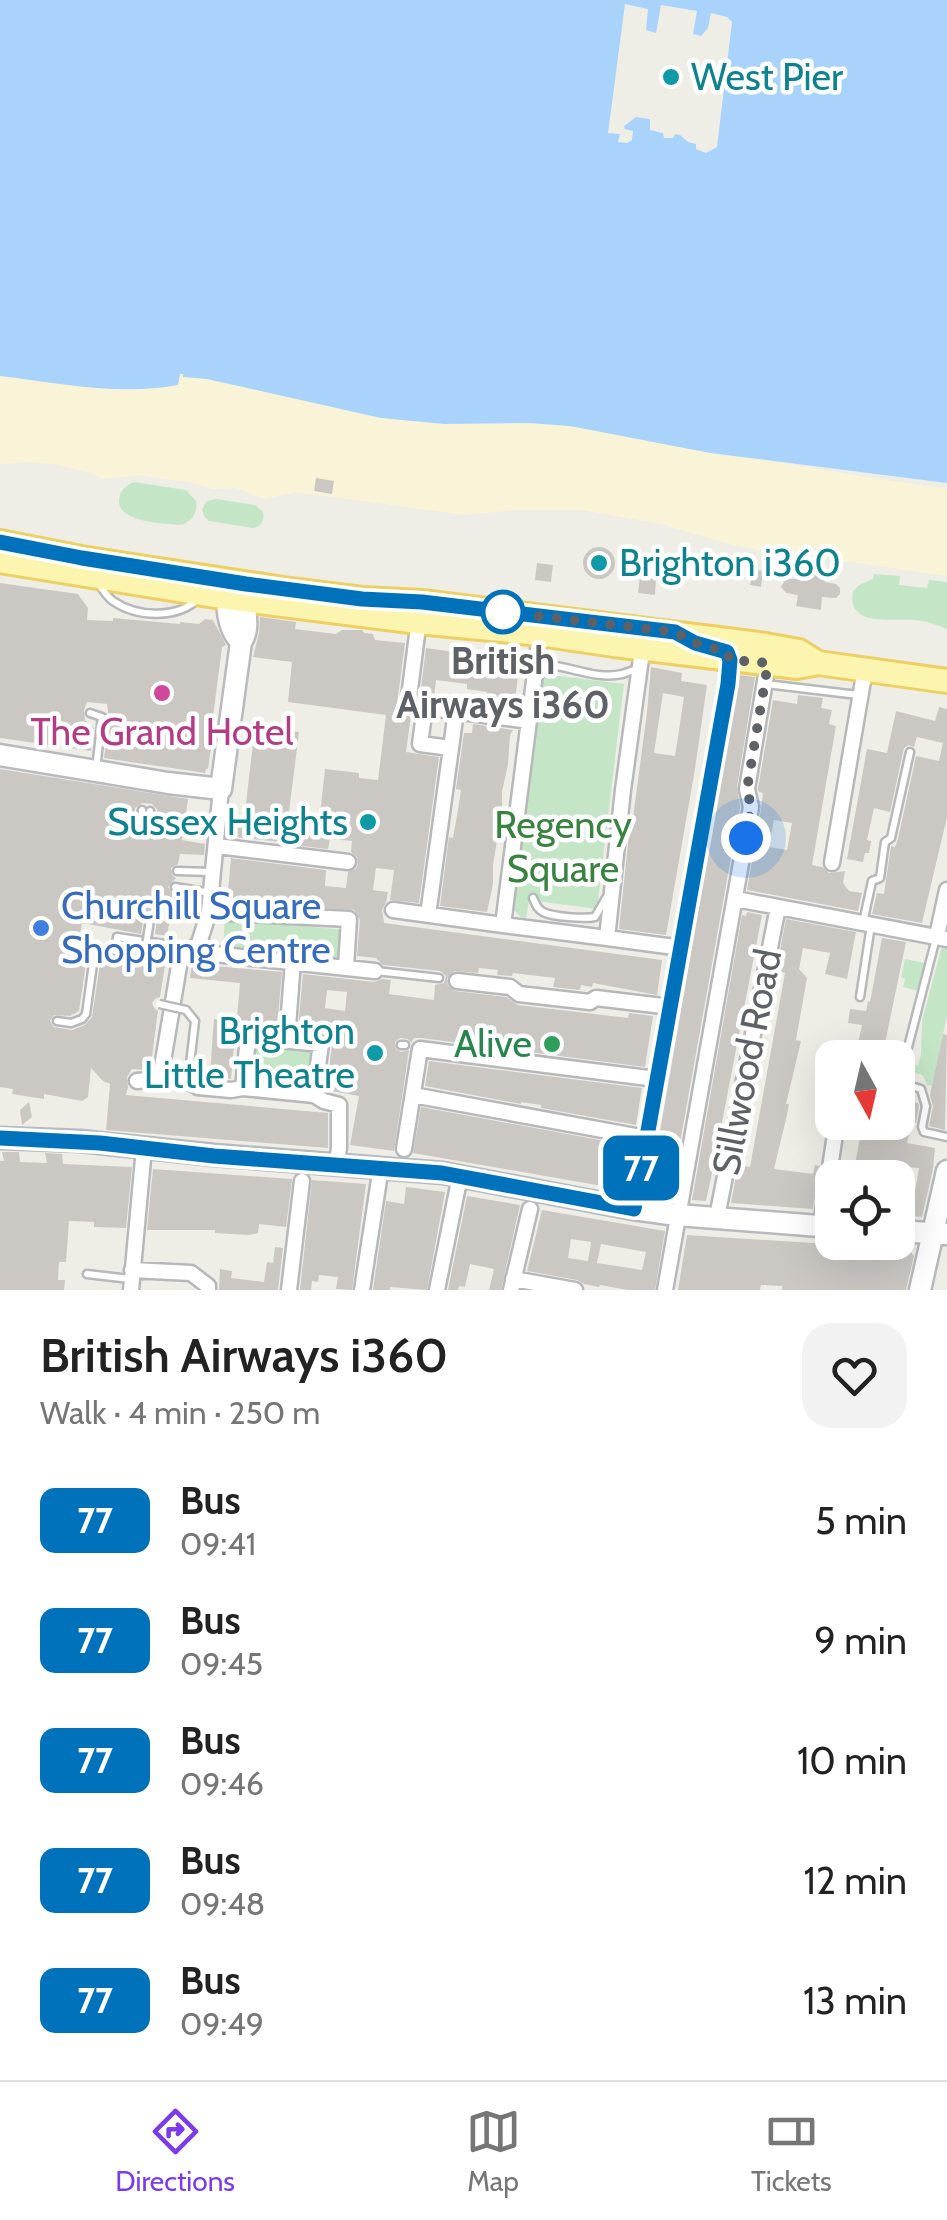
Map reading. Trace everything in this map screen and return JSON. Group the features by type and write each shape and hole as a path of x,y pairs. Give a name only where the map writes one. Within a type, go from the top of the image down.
{"main road":[{"path":"0,542 182,591"},
{"path":"0,561 182,591 230,592 420,612 638,655 675,632 799,651 818,662 947,681"},
{"path":"420,612 638,655 730,660 767,673 818,662"}],"street":[{"path":"160,1079 180,960 198,943 212,893 240,642 247,633 230,592"},
{"path":"420,612 408,705 528,721"},
{"path":"634,1209 730,660 727,652 695,643 675,632"},
{"path":"502,924 540,634"},
{"path":"607,938 638,655"},
{"path":"834,863 864,669"},
{"path":"665,1290 736,900 751,807 747,789 767,673"},
{"path":"425,707 420,744 450,748"},
{"path":"428,915 456,711"},
{"path":"0,754 169,777 221,789"},
{"path":"217,846 348,862"},
{"path":"736,900 942,938 947,890"},
{"name":"Sillwood Road","path":"717,1217 778,907"},
{"path":"393,910 682,948"},
{"path":"209,912 349,919 346,967"},
{"path":"198,943 214,954 375,970"},
{"path":"287,1039 293,961"},
{"path":"457,980 510,987 519,994 671,1007"},
{"path":"243,1088 248,1037 287,1039 321,1044 314,1094"},
{"path":"404,1149 413,1095 409,1046 656,1078"},
{"path":"137,1081 160,1079 198,1087 314,1094 324,1102 339,1105 337,1164"},
{"path":"413,1095 646,1138"},
{"path":"0,1138 80,1141 460,1176 677,1215 815,1225"},
{"path":"144,1148 132,1280 191,1274 208,1290"},
{"path":"362,1290 381,1168"},
{"path":"920,1290 940,1234 947,1171"},
{"path":"437,1290 460,1176"},
{"path":"289,1290 302,1181"},
{"path":"530,1209 512,1284 575,1290"},
{"path":"915,1233 940,1234"}],"lane":[{"path":"534,682 549,665 578,672 638,655"},
{"path":"767,673 859,696"},
{"path":"90,713 102,717 96,770"},
{"path":"860,997 872,881 880,878 885,842 890,838 910,752"},
{"path":"143,831 146,811"},
{"path":"533,898 545,913 593,918 606,899 615,863"},
{"path":"177,872 214,873"},
{"path":"175,887 212,893"},
{"path":"144,956 150,919"},
{"path":"115,951 117,937 184,946 198,943"},
{"path":"910,1040 942,938"},
{"path":"57,1020 71,1023 82,1020 86,1014 93,964"},
{"path":"375,970 439,978"},
{"path":"160,1004 186,1010 195,1022 188,1082"},
{"path":"915,1087 921,1089 926,1106 924,1132 947,1138"},
{"path":"87,1274 132,1280"}],"green space":[{"path":"134,482 186,490 196,501 193,516 180,525 144,521 127,514 121,509 119,498 123,489"},
{"path":"207,501 255,505 263,512 262,523 253,528 209,521 202,509"},
{"path":"874,574 900,576 899,585 927,588 929,580 947,582 947,629 919,621 873,619 857,611 853,591 873,579"},
{"name":"Regency Square","path":"543,674 624,684 597,909 529,900 526,918 514,910"},
{"path":"225,918 344,930 341,959 223,947"},
{"path":"942,946 947,947 947,1016 932,1086 927,1085 923,1075 915,1073 921,1055 922,1021"},
{"path":"905,959 925,963 919,991 903,987"},
{"path":"255,1044 312,1050 308,1088 251,1083"}],"sand":[{"path":"0,366 173,370 462,418 574,427 947,489 947,576 830,559 818,547 806,548 800,555 758,550 662,524 582,510 465,515 296,492 265,499 236,488 213,489 138,475 103,479 52,464 0,464"}],"water":[{"path":"0,0 947,0 947,483 710,453 570,426 444,424 381,418 183,374 178,385 134,389 0,376"}],"pier":[{"name":"West Pier","path":"625,4 648,9 646,30 656,33 661,5 697,11 693,34 701,36 708,28 711,13 732,22 717,147 706,153 680,135 664,138 663,133 650,130 650,119 636,117 624,126 633,131 632,140 627,143 618,142 620,134 608,133"}],"building":[{"path":"316,478 334,481 332,494 314,491"},
{"name":"Brighton i360","path":"599,547 611,551 615,563 611,575 599,579 587,575 583,563 587,551"},
{"path":"537,563 553,565 551,582 535,580"},
{"path":"810,564 822,568 825,582 840,588 836,598 822,597 821,610 796,606 798,595 786,593 781,587 786,579 799,579"},
{"path":"747,569 763,571 761,587 750,585"},
{"path":"640,576 656,578 655,595 638,593"},
{"path":"0,583 78,594 88,608 87,620 199,624 205,619 213,620 226,645 222,647 205,773 104,758 107,704 87,702 84,710 85,720 94,728 91,751 0,738"},
{"path":"260,617 296,622 295,629 336,634 342,630 362,630 373,634 375,640 405,643 397,704 401,713 411,716 406,752 439,757 419,903 390,900 394,870 376,868 373,890 388,892 382,910 384,923 662,960 657,995 593,983 592,987 581,985 580,990 553,987 555,978 497,975 498,970 479,968 478,973 454,971 447,979 448,986 455,991 506,997 518,1005 628,1018 629,1013 653,1016 645,1067 421,1038 414,1038 411,1043 400,1038 395,1042 396,1049 409,1050 394,1151 350,1145 359,1096 326,1090 334,1032 298,1028 303,974 374,982 391,980 389,994 434,1000 435,985 444,983 446,976 440,971 383,965 376,958 357,956 360,920 354,910 227,902 231,858 326,870 325,886 346,888 348,872 358,864 351,852 352,841 330,839 328,849 301,846 304,823 283,824 281,842 235,837 237,819 244,820 255,727 299,732 289,812 320,815 325,769 378,780 386,715 288,702 292,662 253,657","holes":["327,990 347,992 345,1011 325,1008"]},
{"path":"426,648 520,660 514,708 486,705 487,692 467,689 467,684 436,680 434,698 420,696"},
{"path":"651,667 682,673 681,681 707,685 666,935 619,929","holes":["663,693 684,697 675,756 654,753"]},
{"path":"739,675 755,677 737,787 740,807 670,1199 649,1195"},
{"path":"798,695 823,698 821,708 832,710 829,724 836,726 812,865 829,873 845,871 843,883 849,891 862,893 858,911 747,890 773,700 797,704","holes":["774,820 792,823 787,850 769,847"]},
{"path":"939,707 947,709 947,817 922,923 872,914 877,893 884,894 891,846 895,847 898,839 916,756 939,761 943,743 917,737 914,747 904,748 890,812 874,808 867,840 871,841 869,853 865,853 863,862 847,859 867,749 887,753 896,711 935,721"},
{"path":"473,724 513,730 487,912 440,906 449,837 453,838 461,790 456,789 464,733 472,733"},
{"name":"Churchill Square Shopping Centre","path":"0,769 188,799 182,840 205,844 204,855 180,854 178,864 171,868 176,878 168,887 174,894 167,936 155,934 157,917 152,912 144,916 141,934 82,923 78,946 108,950 115,958 122,953 137,955 138,947 137,957 142,962 151,957 166,959 160,997 152,1003 158,1011 151,1064 144,1070 132,1069 127,1077 126,1095 328,1113 328,1148 106,1130 110,1084 91,1068 88,1097 82,1101 44,1094 44,1099 12,1094 13,1089 0,1087","holes":["142,803 157,809 154,832 149,838 137,837 132,832 135,808","93,957 100,964 92,1017 72,1030 54,1027 50,1021 54,1015 70,1016 79,1011 86,963"]},
{"path":"742,915 762,915 706,1201 692,1200"},
{"path":"786,919 856,932 847,979 825,974 830,953 803,948 799,969 807,978 796,1040 801,1041 774,1169 813,1174 815,1165 813,1209 731,1203 738,1165 750,1167 785,973 776,971"},
{"path":"882,938 906,942 886,1040 859,1040 862,1025 848,1023 850,1009 866,1011"},
{"path":"192,964 282,972 277,1029 236,1025 231,1079 210,1077 214,1019 237,1017 240,983 190,978"},
{"path":"943,1034 947,1035 945,1130 929,1126 933,1106 930,1095"},
{"path":"429,1061 642,1088 636,1125 425,1086"},
{"path":"29,1102 32,1117 22,1125 20,1110"},
{"path":"421,1107 632,1146 625,1190 413,1153"},
{"path":"860,1140 908,1140 907,1143 935,1148 922,1217 915,1216 919,1168 915,1168 915,1160 856,1160"},
{"path":"2,1152 19,1152 20,1162 47,1163 45,1153 62,1154 63,1164 132,1167 126,1228 69,1221 66,1262 59,1262 58,1280 65,1280 64,1290 0,1290"},
{"path":"153,1169 292,1179 286,1227 259,1224 258,1233 249,1235 215,1230 147,1230"},
{"path":"312,1180 366,1184 352,1290 336,1289 338,1277 319,1275 318,1282 312,1281 311,1290 300,1290"},
{"path":"406,1187 445,1192 427,1290 373,1290 386,1201 404,1204"},
{"path":"467,1196 520,1205 501,1290 489,1290 494,1269 470,1264 465,1287 448,1290"},
{"path":"542,1210 665,1231 655,1290 599,1287 527,1271","holes":["571,1239 591,1242 588,1261 568,1258","601,1244 646,1252 642,1270 597,1263"]},
{"path":"687,1235 815,1243 815,1260 913,1260 906,1290 782,1290 782,1286 761,1285 760,1290 678,1290"},
{"path":"275,1247 283,1248 278,1290 219,1290 220,1269 232,1271 231,1278 264,1282 267,1262 273,1263"}],"bus line":[{"name":"77","path":"0,542 246,584 675,632 695,643 727,652 730,660 634,1209 442,1173 0,1138"}],"place":[{"name":"West Pier","path":"671,77"},
{"name":"Brighton i360","path":"599,563"},
{"name":"British Airways i360","path":"503,612"},
{"name":"The Grand Hotel","path":"162,693"},
{"name":"Sussex Heights","path":"368,822"},
{"name":"Churchill Square Shopping Centre","path":"41,928"},
{"name":"Alive","path":"552,1044"},
{"name":"Brighton Little Theatre","path":"375,1053"}],"route":[{"path":"503,612 675,632 695,643 727,652 730,660 768,663 747,789 751,807 746,838"}]}
